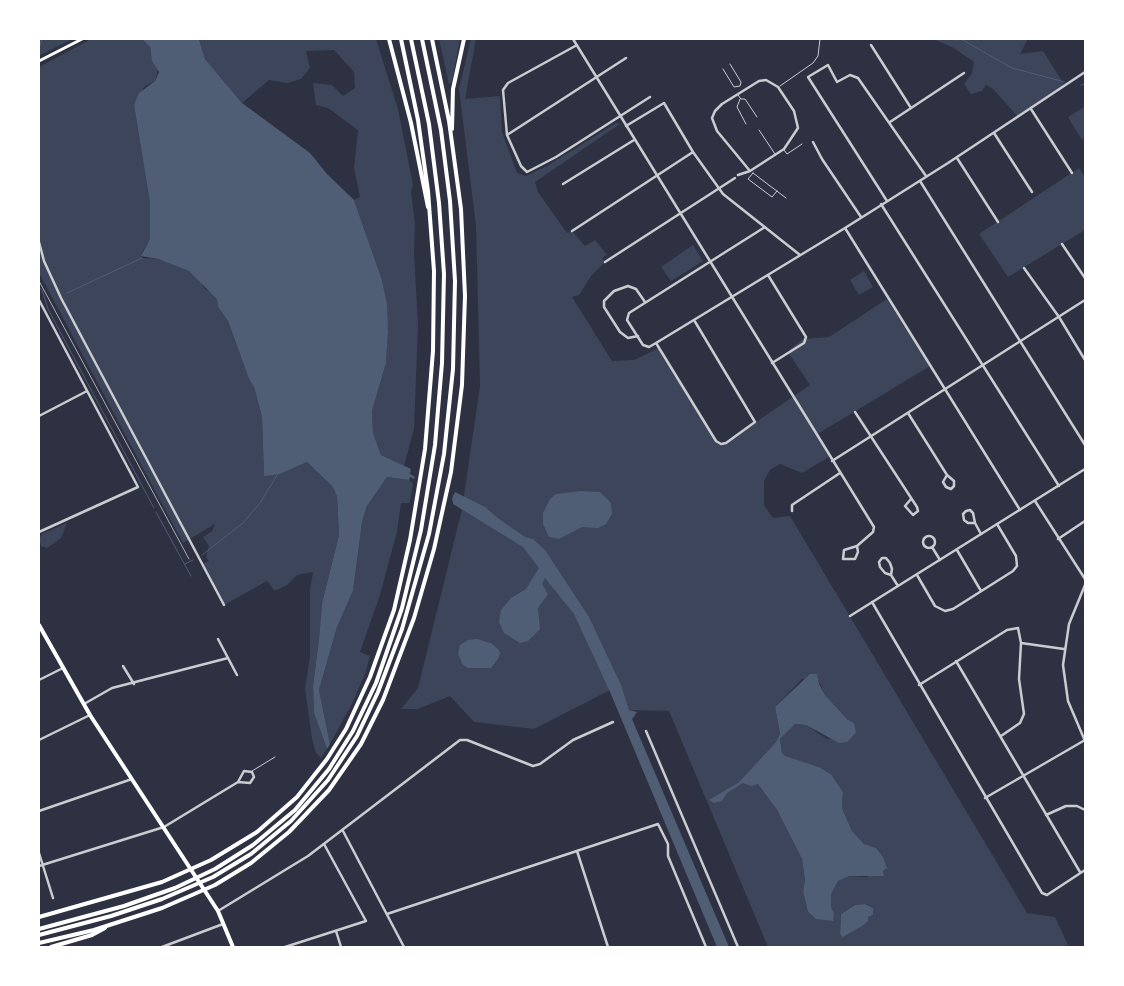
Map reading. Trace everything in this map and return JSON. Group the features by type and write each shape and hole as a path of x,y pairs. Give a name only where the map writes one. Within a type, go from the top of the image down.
{"main road":[{"path":"39,61 82,39"},
{"path":"389,39 411,123 424,195 431,217"},
{"path":"39,917 128,894 186,872 242,842 270,822 292,802 328,759 346,729 366,687 396,601 418,496 422,473 433,351 434,280 431,217 420,128 401,39"},
{"path":"39,929 124,906 192,881 246,850 301,803 339,755 358,724 373,690 404,599 426,501 442,372 443,256 433,151 411,39"},
{"path":"39,935 128,910 195,886 251,854 278,833 304,808 328,780 348,752 378,692 412,594 435,505 447,428 453,369 454,264 444,148 422,39"},
{"path":"39,944 114,924 162,908 199,893 251,863 308,814 352,759 385,695 420,601 444,510 460,402 464,314 462,226 452,139 432,39"},
{"path":"452,139 453,89 464,39"},
{"path":"39,628 90,715 218,911 233,947"},
{"path":"51,947 92,935 114,924"}],"street":[{"path":"573,39 681,213 709,263 874,527 871,535 857,546 844,550 843,559 855,559 858,552 857,546"},
{"path":"871,45 911,108"},
{"path":"577,46 508,83 504,88 502,94 506,135 521,166 527,172 650,97"},
{"path":"506,135 626,58"},
{"path":"887,201 808,77 828,65 837,82 850,76 858,78 927,177"},
{"path":"765,226 631,311 627,317 646,347 656,343 927,177 1085,72"},
{"path":"890,122 964,73"},
{"path":"604,262 737,176 751,172 784,149 796,132 798,124 794,111 778,87 764,80 738,94 715,111 712,121 738,158 751,172"},
{"path":"626,126 664,103 693,152 719,188 735,205 765,226 800,255"},
{"path":"1031,108 1072,173"},
{"path":"994,133 1032,192"},
{"path":"563,184 634,140"},
{"path":"813,142 822,159 862,217"},
{"path":"572,231 693,152"},
{"path":"957,158 998,222"},
{"path":"920,181 1085,445"},
{"path":"881,204 1059,486"},
{"path":"845,228 887,300 946,389 1020,510"},
{"path":"39,242 44,261 61,298 224,605"},
{"path":"1062,244 1085,278"},
{"path":"1024,268 1059,317 1085,360"},
{"path":"768,275 806,337 804,344 772,363"},
{"path":"638,336 628,338 620,332 603,305 605,298 614,291 628,286 636,289 645,302"},
{"path":"39,300 138,486 39,532"},
{"path":"832,461 1085,300"},
{"path":"656,343 716,441 721,444 726,443 755,422 694,320"},
{"path":"39,416 87,391"},
{"path":"855,412 870,436 911,499 918,510 913,515 905,506 911,499"},
{"path":"908,413 947,475 955,482 951,489 946,487 943,482 947,475"},
{"path":"850,616 1085,469"},
{"path":"792,511 792,505 840,473"},
{"path":"1035,501 1085,579"},
{"path":"974,524 965,522 963,516 966,510 973,513 974,524 982,534"},
{"path":"1058,539 1085,521"},
{"path":"917,575 933,603 941,610 953,609 1013,571 1018,562 1016,556 997,524"},
{"path":"931,536 934,538 935,544 932,547 924,547 922,543 925,537 931,536"},
{"path":"932,547 940,560"},
{"path":"957,550 981,591"},
{"path":"891,575 885,573 880,567 879,562 882,558 887,558 891,565 891,575 898,586"},
{"path":"985,798 1085,740 1068,700 1064,675 1064,649 1072,614 1085,585"},
{"path":"872,602 1042,893 1047,895 1085,870"},
{"path":"920,685 1012,628 1020,629 1019,678 1024,717 1020,723 1000,736"},
{"path":"218,639 237,675"},
{"path":"1021,643 1064,649"},
{"path":"84,704 107,690 228,658"},
{"path":"956,661 1080,872"},
{"path":"123,666 134,684"},
{"path":"39,680 63,668"},
{"path":"39,740 90,715"},
{"path":"218,911 303,860 462,740 533,766 540,764 569,742 614,722"},
{"path":"646,731 738,947"},
{"path":"41,866 164,827 238,782 244,771 251,771 254,776 251,782 247,784 238,782"},
{"path":"39,811 132,779"},
{"path":"1046,815 1066,806 1076,806 1085,810"},
{"path":"387,914 658,824 668,844 668,856 706,947"},
{"path":"342,831 404,947"},
{"path":"285,947 366,921 324,844"},
{"path":"577,851 608,947"},
{"path":"39,853 41,866 53,898"},
{"path":"162,947 224,923"},
{"path":"336,931 341,947"}],"lane":[{"path":"778,87 813,63 820,50 820,39"},
{"path":"730,64 741,82 740,86 743,91"},
{"path":"723,69 734,87 740,86"},
{"path":"738,94 741,99 745,99 757,116"},
{"path":"741,99 737,107 746,124"},
{"path":"759,130 775,155"},
{"path":"784,149 787,154 802,144"},
{"path":"777,191 772,197 748,180 751,172 777,191 786,198"},
{"path":"251,771 275,757"}],"shaded area":[{"path":"39,39 72,39 39,56"},
{"path":"91,39 142,39 150,47 151,56 158,69 155,81 144,87 134,105 150,203 150,239 143,251 142,258 158,259 189,271 217,299 218,307 228,321 249,379 254,387 262,417 264,475 280,474 307,462 333,487 337,497 339,535 322,603 313,686 314,713 327,749 321,758 316,753 312,739 305,688 310,657 310,590 313,572 297,575 287,585 277,590 274,590 267,581 224,605 202,564 209,561 206,557 209,546 203,537 212,531 215,524 183,543 39,273 39,67"},
{"path":"142,39 199,39 205,59 242,103 310,153 327,174 354,200 382,280 387,305 386,363 372,411 373,433 381,455 411,469 410,474 454,495 455,492 485,507 525,537 533,539 545,550 589,617 621,685 629,710 637,712 632,719 729,947 717,947 610,692 574,614 545,578 542,584 548,594 538,608 540,629 528,641 520,643 504,633 499,622 501,610 511,598 526,589 539,568 523,547 453,504 453,501 410,477 409,480 387,477 367,506 362,522 353,591 337,627 319,690 330,744 327,749 314,713 313,686 322,603 339,535 337,497 333,487 307,462 280,474 264,476 262,417 254,387 249,379 228,321 218,307 217,299 189,271 158,259 141,256 150,239 150,203 134,105 139,93 155,81 159,72 152,61 150,47"},
{"path":"199,39 376,39 398,109 413,185 411,192 415,224 414,252 418,325 414,429 404,466 381,455 373,433 372,411 386,363 388,332 382,280 354,200 360,197 354,168 358,130 328,108 316,105 313,83 332,85 343,96 355,88 354,72 334,50 306,51 310,68 301,79 287,83 269,80 242,103 205,59"},
{"path":"439,39 460,39 452,82 449,84"},
{"path":"471,39 476,39 465,99 500,96 502,132 517,173 526,176 547,166 616,123 620,124 535,182 538,192 567,233 572,231 585,246 595,240 607,255 602,258 605,262 591,276 579,295 572,297 612,361 634,360 659,348 716,441 724,444 810,385 789,354 790,349 803,339 829,337 887,299 930,366 816,435 829,457 802,473 780,464 770,470 764,481 764,505 773,518 790,516 1027,913 1055,917 1068,945 1059,947 768,947 669,711 629,710 620,685 534,729 474,722 450,696 418,709 401,709 418,688 462,509 480,386 476,226 459,89","holes":["802,679 818,680 825,695 848,720 856,733 853,736 827,739 806,725 795,724 780,739 782,753 784,756 819,767 831,774 843,792 842,808 852,831 864,844 876,848 868,877 848,876 838,881 831,893 831,907 834,913 816,919 808,912 803,892 805,880 802,859 777,810 758,783 743,783 709,801 739,782 776,742 780,735 775,707","866,904 873,908 873,915 868,917 868,921 843,936 840,934 841,914 855,905"]},
{"path":"933,39 1028,39 1020,54 1043,51 1065,86 1018,117 993,89 986,85 982,91 971,94 964,84 972,73 974,62 952,47"},
{"path":"1084,107 1085,137 1082,140 1068,117"},
{"path":"1079,168 1085,178 1085,230 1008,277 979,234"},
{"path":"693,245 703,261 671,281 661,267"},
{"path":"864,271 873,287 859,295 850,280"},
{"path":"387,477 409,480 413,483 410,501 409,503 401,503 397,532 379,598 360,652 370,656 365,674 352,704 330,744 319,690 337,627 353,591 362,522 367,506"},
{"path":"581,491 600,492 611,503 612,514 606,524 598,528 582,527 559,539 549,537 543,524 543,513 550,499 556,494"},
{"path":"67,523 61,538 47,548 41,546 39,539 42,534"},
{"path":"477,639 491,643 499,650 498,659 491,668 468,668 462,664 458,653 460,645 468,640"},
{"path":"810,674 817,674 819,684 825,695 848,720 854,723 856,733 847,742 839,743 806,725 795,724 780,739 782,753 785,756 819,767 831,774 843,792 842,808 852,831 864,844 876,848 883,857 887,868 883,871 884,876 849,876 838,881 831,894 831,907 834,913 833,921 816,919 808,912 803,892 805,880 802,859 777,810 758,784 751,786 743,783 727,793 722,801 714,803 709,800 739,782 776,742 780,734 775,707"},
{"path":"865,904 873,908 873,915 868,917 868,921 864,925 843,937 840,934 841,914 855,905"}],"pier":[{"path":"415,474 452,492 454,490 451,505 451,502 414,482"}],"waterway":[{"path":"39,48 42,39"},
{"path":"961,39 1012,68 1065,82"},
{"path":"1081,85 1085,84"},
{"path":"67,293 142,258"},
{"path":"39,287 42,290 48,309 154,508"},
{"path":"202,555 243,523 260,503 279,472"},
{"path":"156,512 191,576"},
{"path":"185,564 193,560"}],"railway":[{"path":"39,281 189,559"}]}
